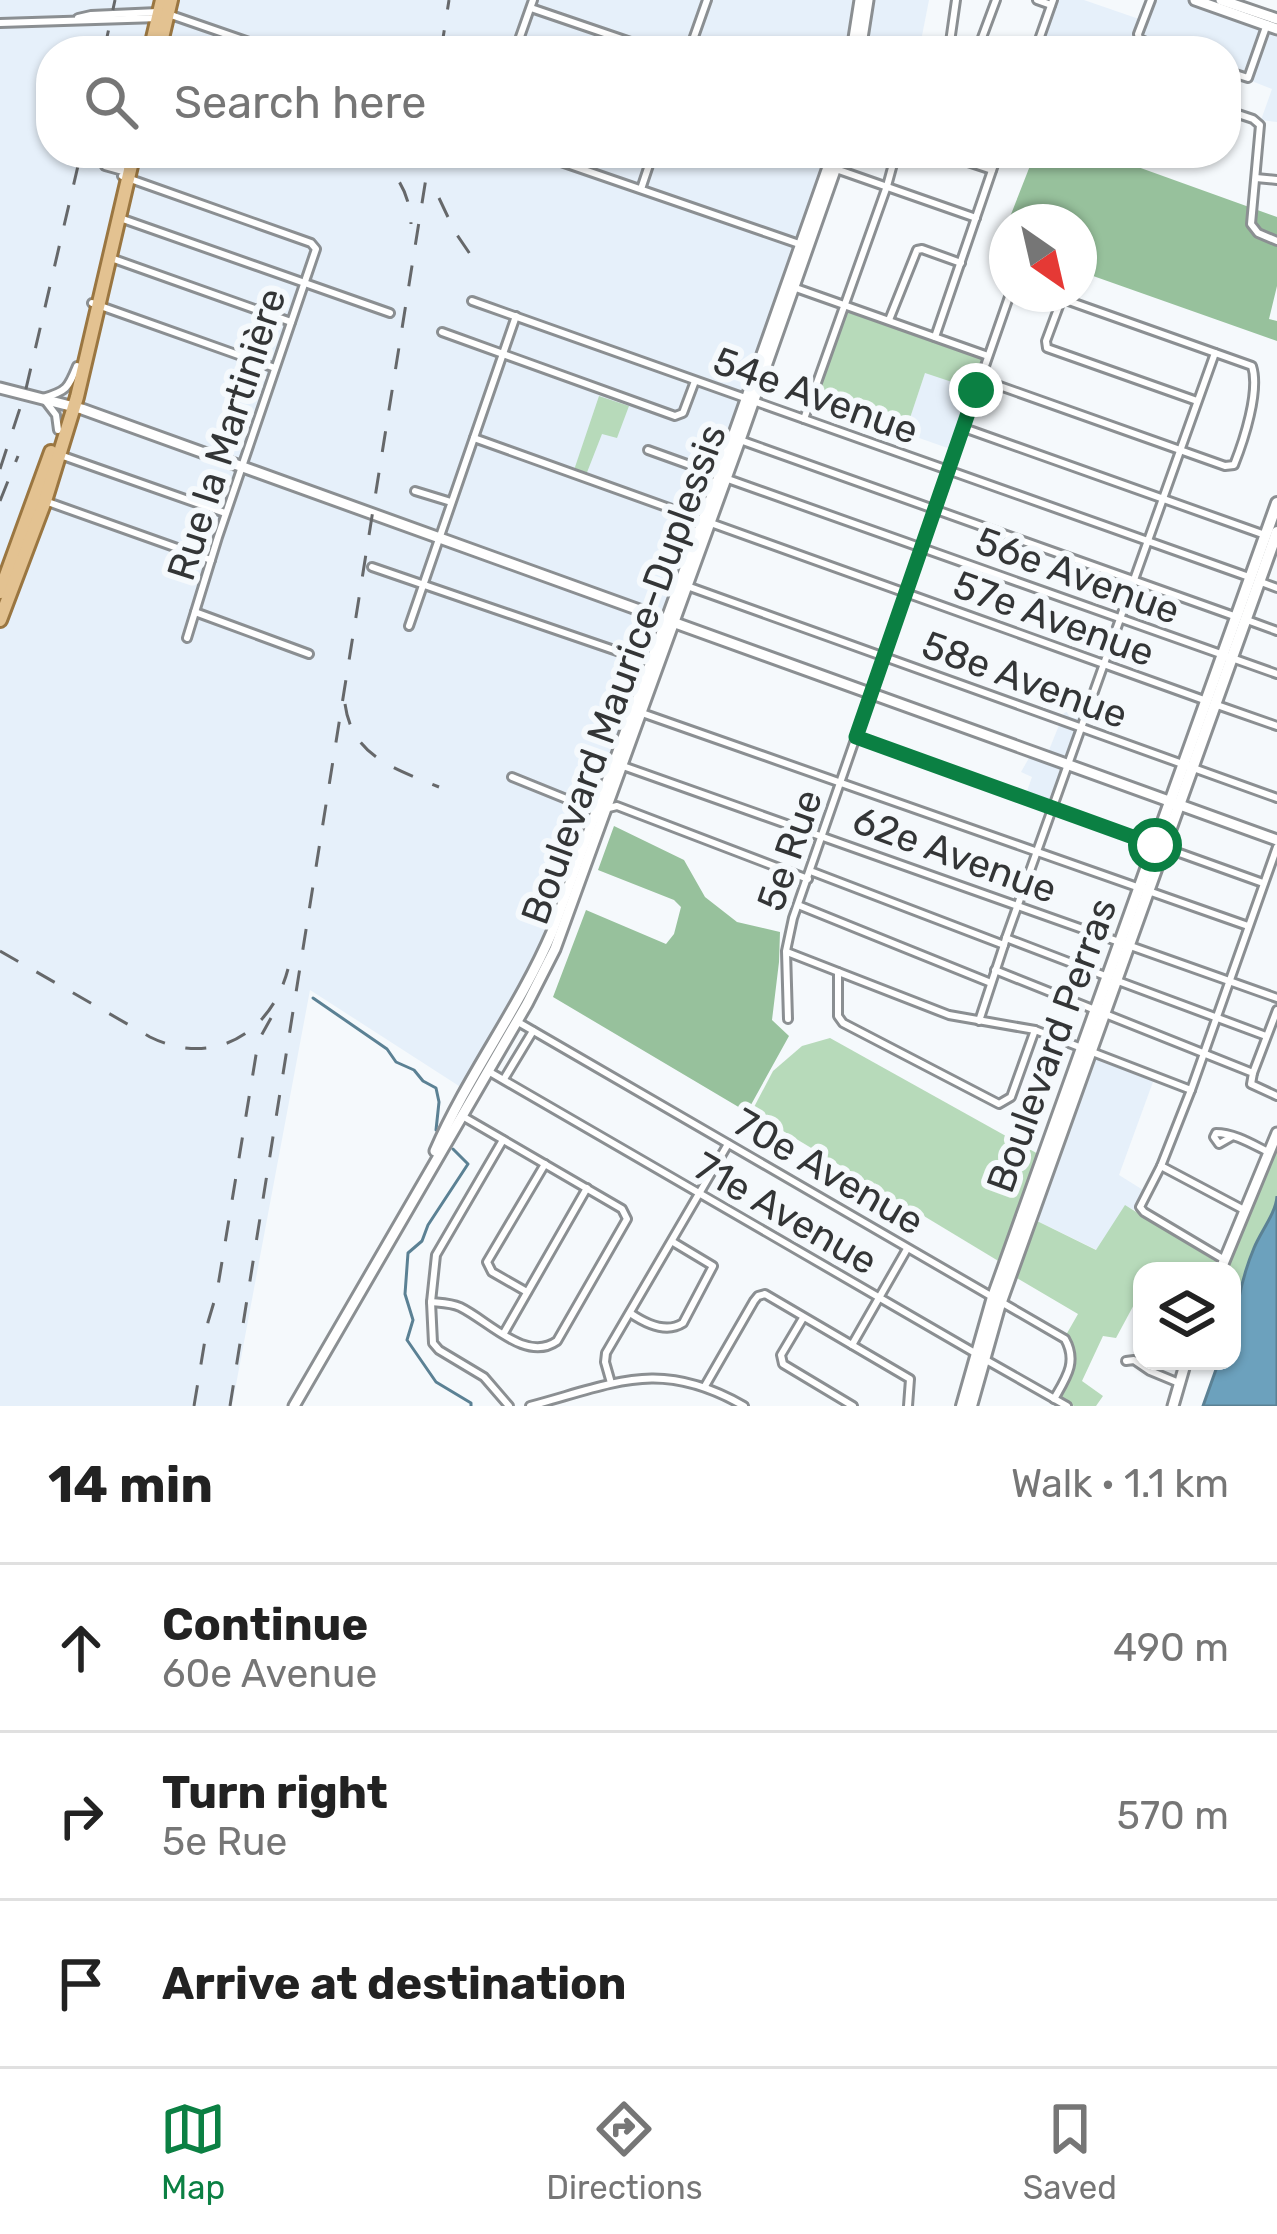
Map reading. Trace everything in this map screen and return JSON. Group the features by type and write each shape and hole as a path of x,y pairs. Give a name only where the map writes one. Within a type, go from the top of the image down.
{"main road":[{"path":"0,620 70,406 96,304 121,168"},
{"path":"70,406 120,218 122,168"},
{"path":"0,592 59,455 62,430"},
{"name":"Boulevard Perras","path":"962,1406 1255,580 1277,503"},
{"name":"Boulevard Perras","path":"971,1406 979,1356"}],"street":[{"path":"694,36 707,0"},
{"path":"858,36 864,0"},
{"path":"951,36 956,0"},
{"path":"982,36 996,0"},
{"path":"1037,0 1052,3 1040,36"},
{"path":"1138,36 1151,0"},
{"path":"1195,0 1273,22"},
{"path":"1221,0 1273,22"},
{"path":"520,36 532,4 617,36"},
{"path":"78,18 160,9 234,36"},
{"path":"0,23 160,9"},
{"path":"1241,75 1248,78 1273,22"},
{"path":"1241,115 1253,119 1260,129 1251,224 1258,233 1277,241"},
{"name":"Rue la Martinière","path":"136,168 315,246 187,638"},
{"path":"578,168 802,245"},
{"path":"640,190 648,168"},
{"path":"833,168 976,218"},
{"name":"Boulevard Maurice-Duplessis","path":"791,286 833,168"},
{"name":"Boulevard Maurice-Duplessis","path":"294,1406 551,947 833,168"},
{"path":"804,419 892,168"},
{"path":"935,337 992,170 986,168"},
{"path":"1256,178 1277,180"},
{"path":"120,218 390,313"},
{"path":"889,320 916,250 961,263"},
{"path":"111,258 291,322"},
{"path":"791,286 988,356"},
{"name":"54e Avenue","path":"472,301 1277,587"},
{"path":"96,304 274,368"},
{"path":"980,379 1232,466 1248,420 1252,366 1097,311"},
{"name":"5e Rue","path":"788,1019 786,951 798,905 1004,312"},
{"path":"1056,312 1047,348 1198,401"},
{"path":"409,626 516,316"},
{"path":"442,332 677,416 683,413 695,381"},
{"path":"980,1021 1035,852 1215,352"},
{"path":"43,398 68,388 77,366"},
{"path":"0,388 100,416 1068,763 1277,844 1191,1090 1140,1209 1223,1259"},
{"path":"43,398 62,430 83,418 100,416"},
{"path":"964,428 1271,534"},
{"path":"702,520 726,435 1277,631"},
{"name":"57e Avenue","path":"474,438 1277,726"},
{"name":"56e Avenue","path":"648,450 1277,674"},
{"path":"59,455 225,514"},
{"path":"415,490 452,502"},
{"path":"41,499 211,560"},
{"name":"Boulevard Maurice-Duplessis","path":"670,621 687,586 702,520"},
{"path":"419,530 432,558"},
{"path":"372,567 654,664"},
{"name":"58e Avenue","path":"687,586 1277,798"},
{"path":"196,612 309,654"},
{"path":"637,711 1248,926"},
{"path":"856,737 1264,883"},
{"name":"62e Avenue","path":"618,764 1277,998"},
{"path":"512,777 602,809 617,806 1266,1036"},
{"path":"798,905 991,983"},
{"path":"786,951 949,1015 1035,1030 1191,1090"},
{"path":"995,970 1253,1073"},
{"path":"838,972 838,1016 843,1023 999,1104 1011,1096 1035,1030"},
{"path":"1277,1010 1251,1084 1277,1096"},
{"name":"70e Avenue","path":"512,1019 1065,1339 1072,1363 1054,1399"},
{"path":"503,1080 532,1031"},
{"name":"71e Avenue","path":"484,1068 1066,1406"},
{"path":"431,1302 456,1305 528,1347 544,1348 557,1341 627,1215 458,1113"},
{"path":"1222,1262 1277,1133"},
{"path":"1232,1136 1269,1152"},
{"path":"502,1140 436,1255 430,1334 434,1346 484,1378 509,1406"},
{"path":"611,1383 605,1356 728,1144"},
{"path":"527,1292 492,1272 487,1262 545,1164"},
{"path":"1161,1166 1244,1210"},
{"path":"504,1333 587,1188"},
{"path":"630,1313 651,1326 676,1327 683,1322 713,1267 673,1242"},
{"path":"852,1345 907,1248"},
{"path":"705,1386 758,1296 769,1296 910,1379 908,1406"},
{"path":"803,1318 781,1355 782,1364 853,1406"},
{"path":"1126,1361 1134,1360 1179,1383"},
{"path":"1173,1406 1183,1370"},
{"path":"530,1406 563,1402 611,1383 658,1377 705,1386 744,1406"}],"shaded area":[{"path":"0,0 860,0 854,36 36,36 36,168 825,168 788,285 542,939 479,1058 459,1086 310,990 232,1406 0,1406"},
{"path":"868,0 929,0 922,36 862,36"},
{"path":"1058,0 1084,0 1139,19 1132,36 1045,36"},
{"path":"1151,0 1195,0 1277,29 1277,122 1261,120 1272,89 1241,77 1241,36 1140,36"},
{"path":"925,372 976,390 956,451 905,433"},
{"path":"1072,693 1091,700 1049,802 1026,794 1032,777 1021,772 1033,751 1047,755"},
{"path":"1094,1057 1154,1079 1119,1175 1143,1190 1135,1210 1125,1206 1097,1250 1035,1220"}],"green space":[{"path":"1029,168 1141,168 1277,217 1277,286 1269,319 1277,321 1277,341 1097,277 1097,204 1015,204"},
{"path":"845,305 988,356 976,390 925,373 905,433 811,398"},
{"path":"599,396 629,406 617,438 602,434 586,475 574,470"},
{"path":"614,826 684,860 705,897 737,922 780,932 772,1020 789,1036 747,1112 553,997 586,910 666,944 674,934 681,907 674,900 598,870"},
{"path":"830,1038 1040,1155 1005,1265 753,1109 773,1071 802,1046"},
{"path":"1277,1133 1277,1205 1255,1245 1241,1297 1241,1262 1223,1262"},
{"path":"1125,1205 1216,1262 1133,1262 1133,1306 1116,1338 1103,1336 1082,1381 1103,1396 1096,1406 1074,1406 1061,1394 1074,1365 1074,1351 1066,1335 1078,1314 1015,1277 1035,1220 1096,1250"}],"water":[{"path":"1277,1196 1277,1406 1203,1406 1216,1370 1241,1370 1241,1292 1254,1248"}],"waterway":[{"path":"313,998 436,1088 436,1130"},
{"path":"453,1149 468,1164 422,1241 408,1253 405,1294 413,1320 407,1340 436,1382 471,1406"}],"railway":[{"path":"107,36 115,0"},
{"path":"443,36 449,0"},
{"path":"0,469 25,393 78,168"},
{"path":"388,168 408,202 411,224"},
{"path":"230,1406 428,168"},
{"path":"439,198 470,254"},
{"path":"0,501 18,456"},
{"path":"345,704 349,722 366,749 392,767 439,787"},
{"path":"0,951 150,1037 196,1049 236,1039 253,1027 280,992 288,969"},
{"path":"194,1406 256,1055 271,1018"}],"route":[{"path":"976,390 856,737 1155,845"}]}
